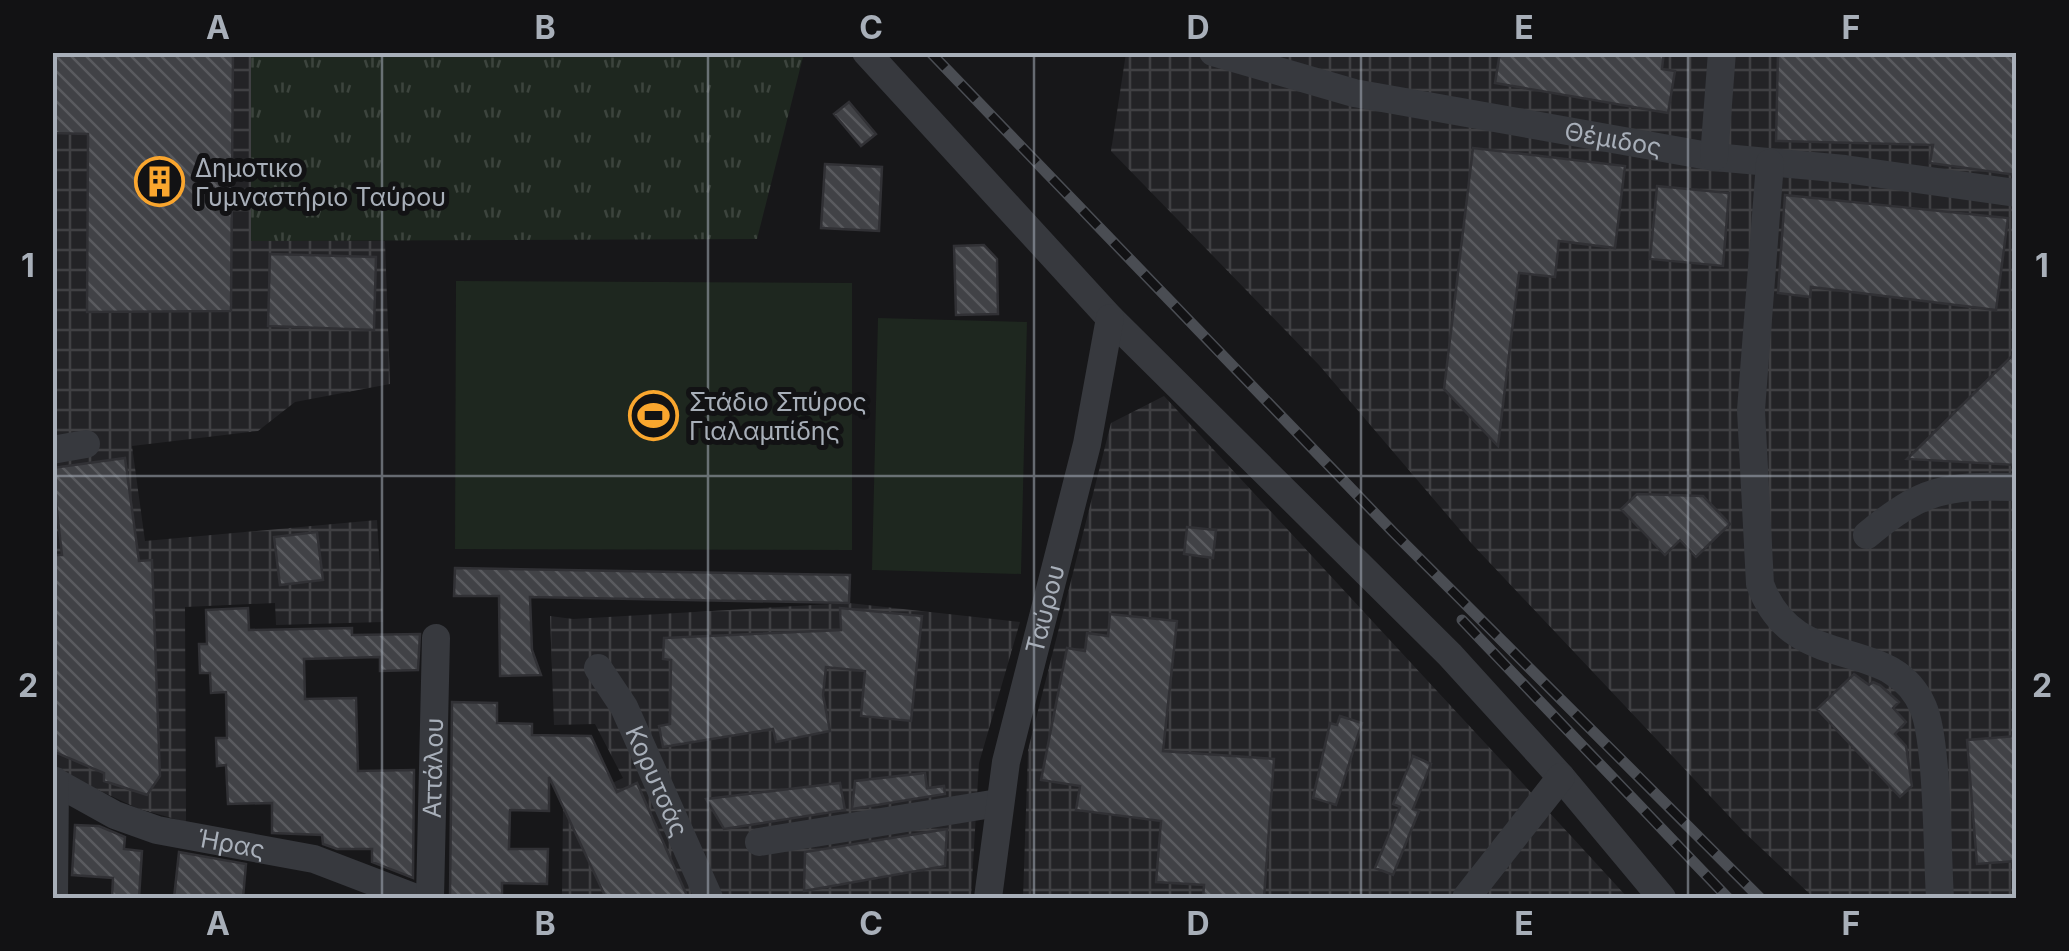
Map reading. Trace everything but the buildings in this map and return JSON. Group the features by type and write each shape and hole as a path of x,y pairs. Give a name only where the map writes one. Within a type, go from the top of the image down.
{"street":[{"path":"866,52 1110,318 1436,641 1561,777 1662,898"},
{"name":"Θέμιδος","path":"1214,52 1354,93 1714,157 2016,193"},
{"path":"1714,157 1722,52"},
{"path":"1770,162 1751,410 1760,584 1775,614 1807,643 1879,664 1917,696 1928,726 1940,898"},
{"name":"Ταύρου","path":"988,898 998,803 1086,444 1110,318"},
{"path":"52,450 86,444"},
{"path":"1866,535 1888,517 1938,490 1959,485 2016,487"},
{"name":"Αττάλου","path":"430,898 436,638"},
{"name":"Κορυτσάς","path":"598,668 624,707 710,898"},
{"path":"1466,898 1561,777"},
{"path":"54,781 54,898"},
{"name":"Ήρας","path":"54,781 116,815 157,830 314,859 416,898"},
{"path":"760,842 998,803"}],"shaded area":[{"path":"52,53 251,53 251,240 385,241 390,384 295,402 258,431 132,446 145,541 377,520 383,622 276,625 275,603 185,607 186,822 139,809 53,769"},
{"path":"1126,53 2016,53 2016,898 1814,898 1744,832 1472,544 1319,365 1111,151"},
{"path":"1164,396 1628,898 1023,898 1028,750 1111,423"},
{"path":"849,603 1020,622 979,763 971,898 562,898 563,806 623,778 595,724 554,725 550,616 573,619"}],"green space":[{"path":"251,52 804,53 757,239 251,241"},
{"name":"Στάδιο Σπύρος Γιαλαμπίδης","path":"456,281 852,283 852,550 455,549"},
{"path":"878,318 1027,322 1021,574 872,570"}],"railway":[{"path":"930,52 1393,532 1760,898"},
{"path":"1462,620 1728,898"}],"place":[{"name":"Δημοτικο Γυμναστήριο Ταύρου","path":"160,182"},
{"name":"Στάδιο Σπύρος Γιαλαμπίδης","path":"654,416"}]}
